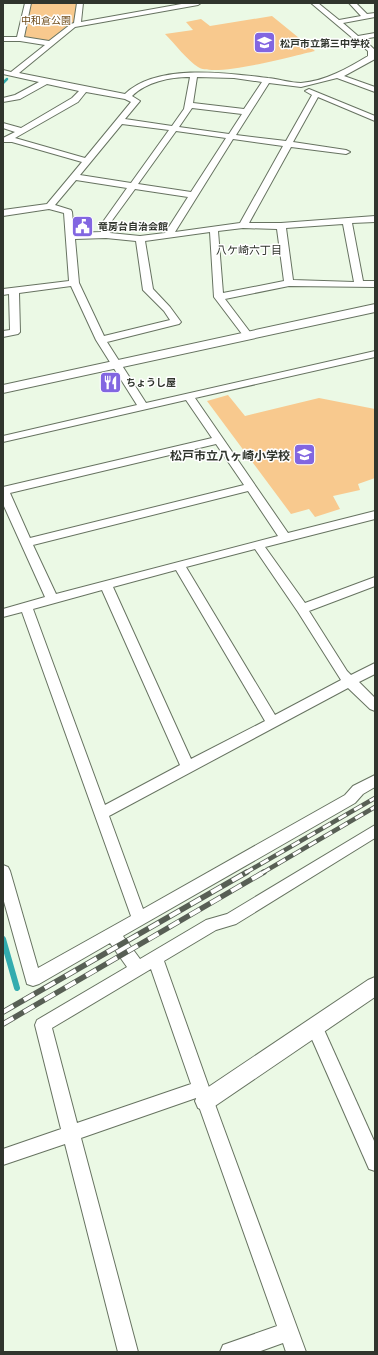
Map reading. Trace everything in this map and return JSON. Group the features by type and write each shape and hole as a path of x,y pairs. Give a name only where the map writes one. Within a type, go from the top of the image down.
{"street":[{"path":"20,39 28,3"},
{"path":"78,24 80,3"},
{"path":"13,74 69,27 78,24 198,3"},
{"path":"127,97 136,88 158,79 186,75 225,75 292,84 310,83 338,76 373,57 372,51 314,3"},
{"path":"352,3 366,17"},
{"path":"337,22 375,15"},
{"path":"357,38 375,35"},
{"path":"3,39 20,39 49,44"},
{"path":"3,72 84,90 127,97 136,101 50,206"},
{"path":"106,235 104,226 188,109 194,75"},
{"path":"338,76 375,90"},
{"path":"168,235 267,80"},
{"path":"3,100 17,97 45,82"},
{"path":"292,84 375,119"},
{"path":"4,140 75,100 84,90"},
{"path":"243,225 316,94"},
{"path":"189,105 246,112"},
{"path":"119,121 346,152"},
{"path":"3,125 22,130"},
{"path":"4,140 12,140 87,160"},
{"path":"74,177 193,195"},
{"path":"3,213 50,206 68,212 74,283 101,340 143,406"},
{"path":"70,236 106,235 140,239 243,225 281,226 375,220"},
{"path":"347,222 359,284"},
{"path":"281,226 289,283"},
{"path":"214,230 219,298 248,336"},
{"path":"101,340 176,322 167,309 148,290 140,239"},
{"path":"3,292 74,283"},
{"path":"219,298 289,283 375,284"},
{"path":"3,334 15,332 14,290"},
{"path":"3,389 375,308"},
{"path":"3,439 375,354"},
{"path":"189,396 286,538"},
{"path":"52,600 3,491 219,440"},
{"path":"27,543 250,487"},
{"path":"3,613 375,515"},
{"path":"258,545 302,609 342,674 375,706"},
{"path":"179,566 273,723"},
{"path":"302,609 375,581"},
{"path":"106,585 188,767"},
{"path":"26,607 139,918"},
{"path":"102,813 375,668"},
{"path":"3,871 34,979 350,799 358,790 375,780"},
{"path":"128,1352 43,1025 211,925 231,918 375,831"},
{"path":"113,934 137,968"},
{"path":"155,958 296,1352"},
{"path":"3,1157 71,1133 203,1095 315,1028 375,986"},
{"path":"315,1028 375,1163"},
{"path":"230,1352 289,1332"}],"green space":[{"name":"中和倉公園","path":"31,3 77,3 75,23 67,26 49,41 26,38 24,37"},
{"path":"272,16 315,51 255,65 220,70 207,70 194,64 165,34 193,30 186,22 201,19 210,26"},
{"name":"松戸市立八ヶ崎小学校","path":"228,395 245,416 319,398 375,409 375,478 358,484 360,490 333,496 340,509 315,517 309,509 291,514 207,401"}],"waterway":[{"path":"3,83 7,79"},
{"path":"3,939 17,988"}],"railway":[{"path":"245,873 375,798"},
{"path":"262,873 375,807"},
{"path":"3,1012 247,872"},
{"path":"3,1024 264,872"}],"place":[{"name":"松戸市立第三中学校","path":"264,43"},
{"name":"竜房台自治会館","path":"83,226"},
{"name":"ちょうし屋","path":"111,382"},
{"name":"松戸市立八ヶ崎小学校","path":"305,455"}],"district":[{"name":"八ケ崎六丁目","path":"249,250"}]}
